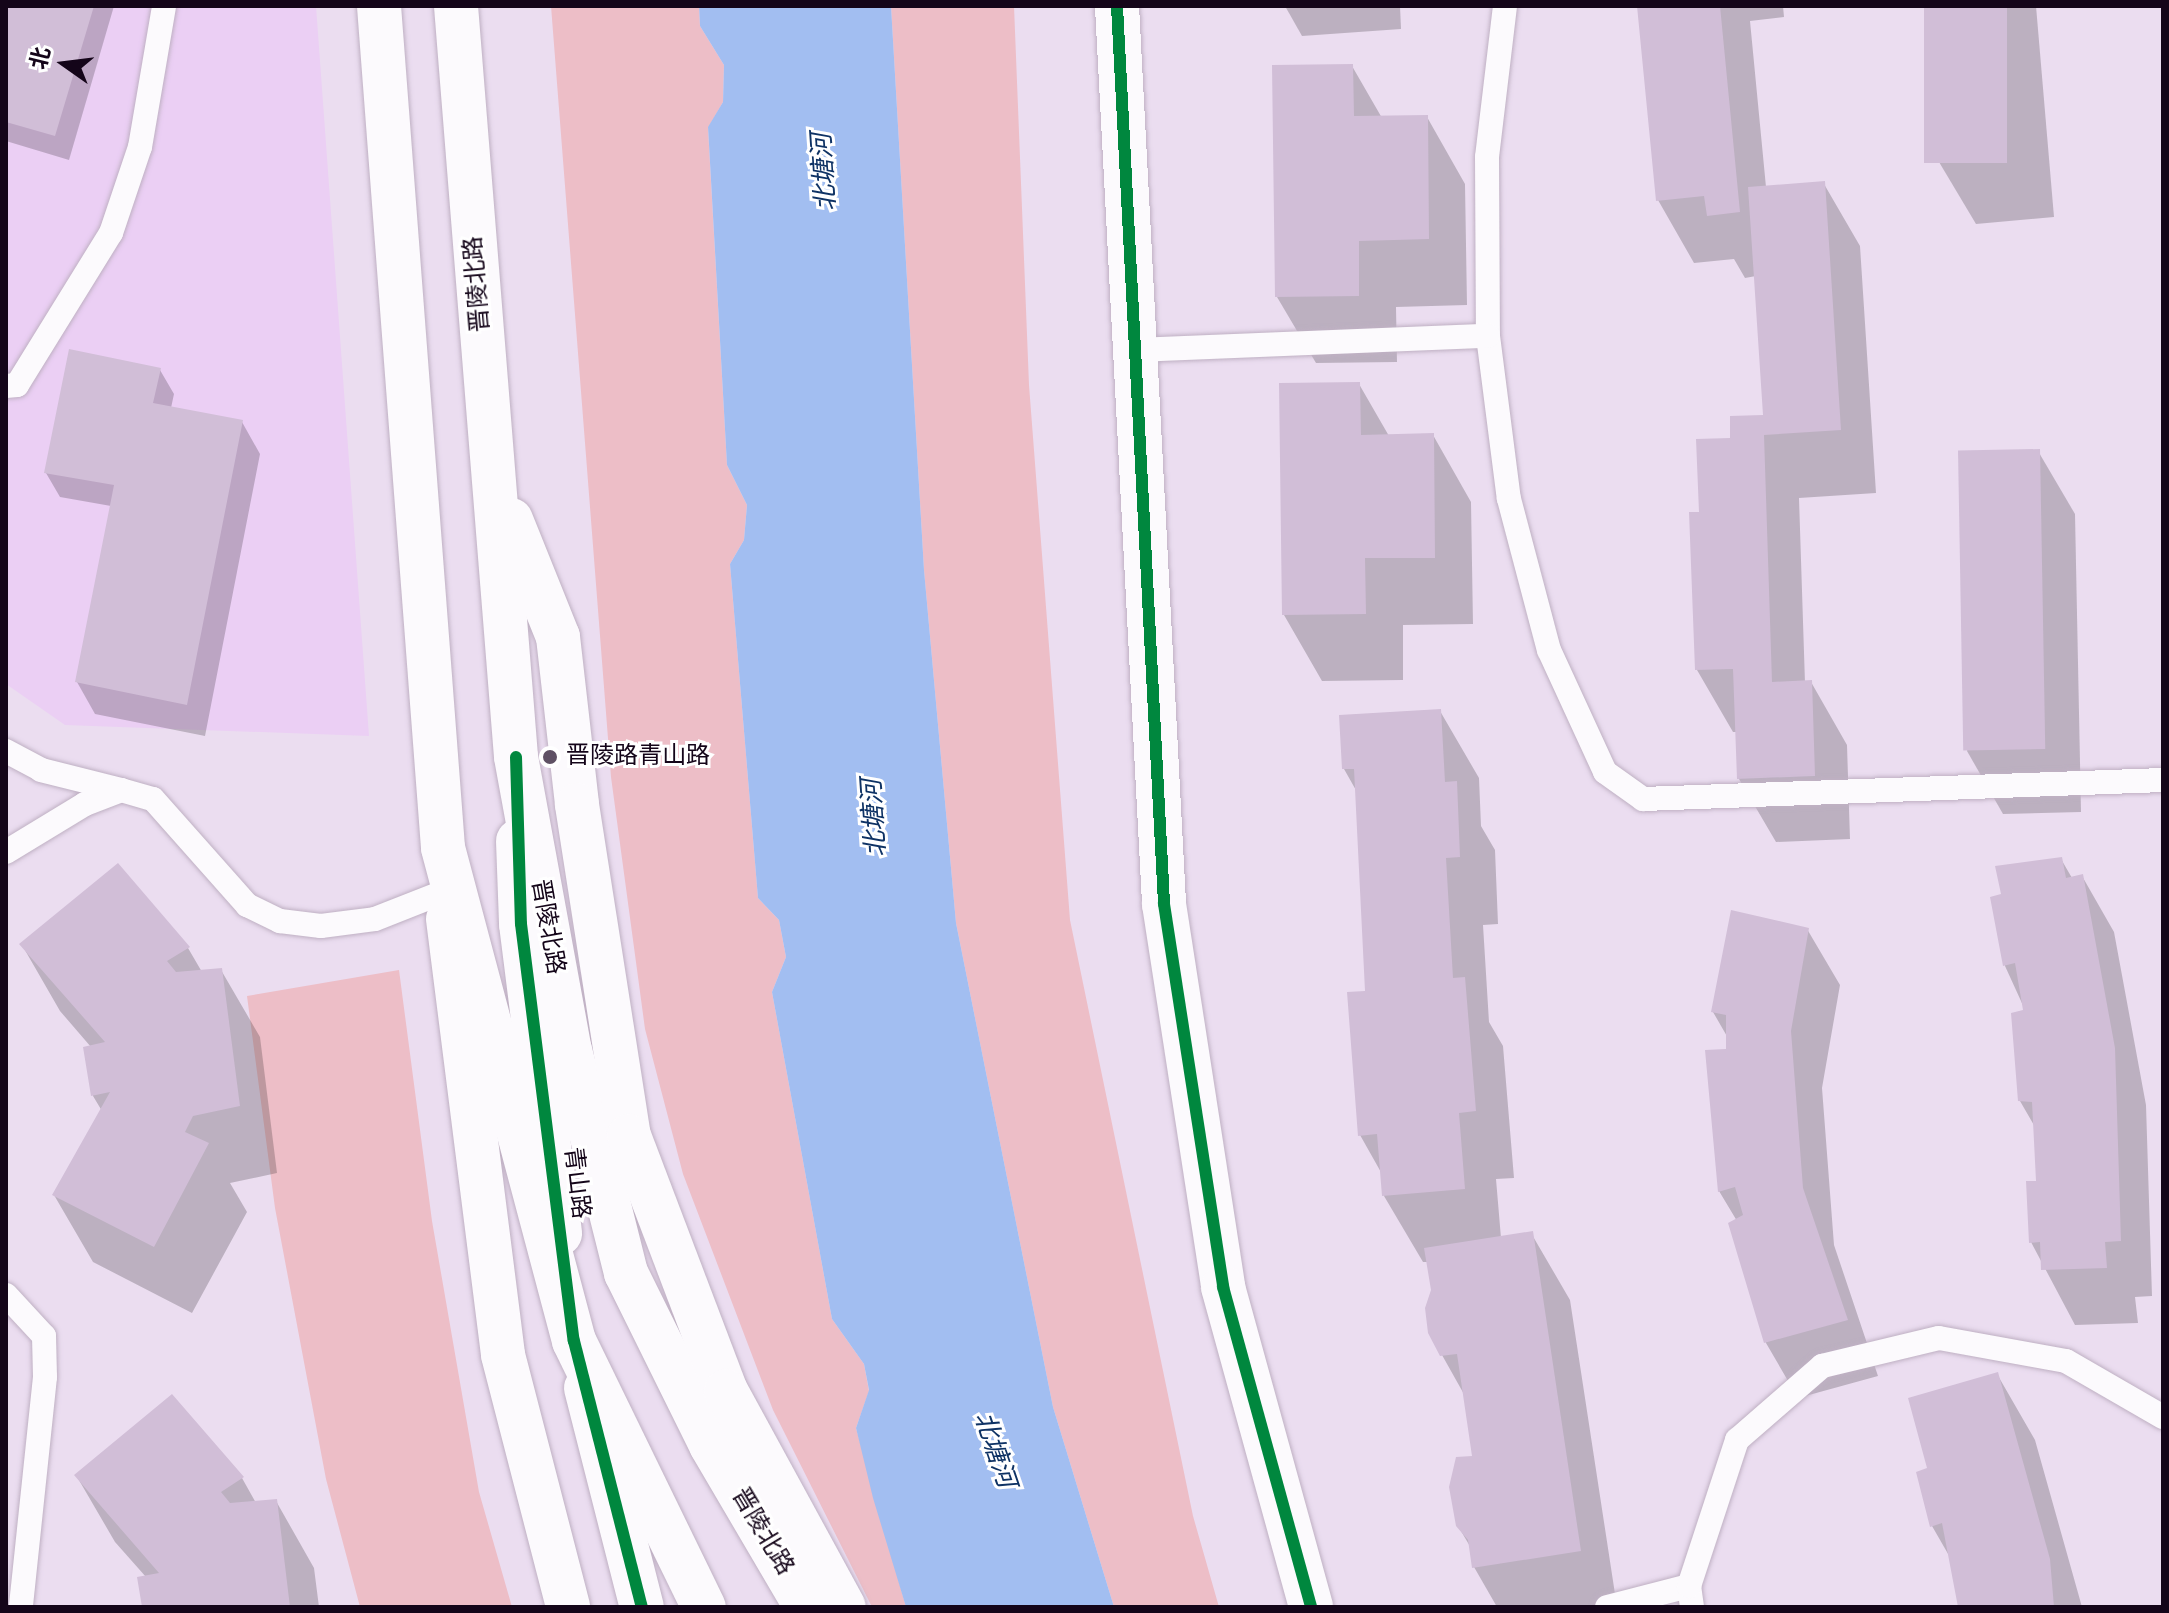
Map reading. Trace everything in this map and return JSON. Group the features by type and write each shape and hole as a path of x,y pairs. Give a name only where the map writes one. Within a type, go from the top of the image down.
{"main road":[{"path":"379,6 446,891 503,1355 568,1607"},
{"name":"晋陵北路","path":"456,6 516,757 570,1050 626,1273 711,1445 806,1607"},
{"path":"1117,6 1164,904 1223,1287 1311,1607"},
{"path":"494,478 558,637 577,805 629,1136 726,1391 844,1607"},
{"name":"青山路","path":"516,757 521,924 574,1341 642,1607"},
{"path":"443,848 574,1341 704,1607"}],"lane":[{"path":"6,386 17,385 111,233 140,147 164,6"},
{"path":"1505,6 1487,157 1488,336 1509,499 1549,650 1605,772 1643,799 2163,780"},
{"path":"1135,350 1488,336"},
{"path":"6,751 41,770 153,799 247,905 280,921 321,926 375,919 446,891"},
{"path":"6,852 85,804 121,790"},
{"path":"6,1295 44,1336 45,1377 21,1607"},
{"path":"1607,1607 1690,1597 1737,1440 1822,1366 1939,1338 2066,1361 2163,1417"}],"shaded area":[{"path":"6,6 316,6 369,736 65,725 6,684"},
{"path":"551,6 699,6 700,26 724,65 723,102 708,128 727,465 747,505 744,540 730,564 758,898 779,920 786,957 772,992 832,1319 864,1364 869,1391 856,1428 906,1607 872,1607 773,1410 683,1174 645,1029 611,777"},
{"path":"891,6 1014,6 1029,385 1070,920 1193,1516 1219,1607 1114,1607 1053,1407 956,923 924,570"},
{"path":"399,970 432,1221 479,1492 512,1607 360,1607 326,1479 275,1208 247,996"}],"water":[{"name":"北塘河","path":"699,6 891,6 924,570 956,923 1053,1407 1114,1607 906,1607 873,1498 856,1428 869,1390 864,1364 832,1319 772,992 786,957 779,920 758,898 730,564 744,540 747,505 727,465 708,127 723,102 724,65 700,26"}],"building":[{"path":"6,6 94,6 55,136 6,122"},
{"path":"1637,6 1720,6 1740,212 1707,216 1704,196 1656,201"},
{"path":"1924,6 2007,6 2007,163 1924,163"},
{"path":"1353,64 1354,116 1428,115 1429,239 1359,241 1359,296 1275,297 1272,65"},
{"path":"1825,181 1841,430 1764,435 1772,682 1812,680 1815,776 1737,779 1733,669 1695,670 1689,512 1699,512 1696,439 1730,438 1730,416 1763,415 1748,187"},
{"path":"69,349 161,368 153,403 243,420 187,705 75,682 114,485 44,473"},
{"path":"1360,382 1361,435 1434,433 1435,558 1365,558 1366,614 1282,615 1279,383"},
{"path":"2040,449 2045,749 1963,750 1958,450"},
{"path":"1441,709 1445,782 1457,781 1460,857 1446,858 1453,978 1465,977 1476,1111 1459,1113 1465,1189 1382,1196 1377,1134 1358,1136 1347,992 1365,991 1354,769 1342,769 1339,715"},
{"path":"2062,857 2066,878 2083,874 2115,1048 2121,1241 2105,1242 2107,1268 2041,1270 2040,1242 2029,1243 2026,1181 2036,1181 2032,1102 2018,1101 2011,1013 2023,1010 2015,963 2003,966 1990,897 2001,894 1995,866"},
{"path":"118,863 190,947 167,961 176,972 222,968 240,1106 193,1116 185,1132 209,1143 154,1247 52,1195 110,1092 91,1096 83,1047 105,1042 19,944"},
{"path":"1731,910 1809,928 1791,1031 1803,1188 1848,1320 1764,1343 1728,1223 1743,1215 1735,1187 1718,1192 1705,1050 1726,1049 1726,1015 1711,1012"},
{"path":"1533,1231 1581,1551 1472,1568 1468,1540 1456,1526 1449,1487 1456,1457 1472,1456 1457,1354 1440,1356 1428,1333 1425,1308 1431,1290 1424,1248"},
{"path":"1998,1372 2050,1559 2054,1607 1958,1607 1942,1523 1930,1527 1916,1472 1927,1468 1908,1398"},
{"path":"172,1394 244,1477 221,1492 230,1503 277,1499 290,1607 142,1607 137,1577 159,1573 74,1475"}],"cycle path":[{"path":"1117,6 1164,904 1223,1287 1311,1607"},
{"path":"516,757 521,924 574,1341 642,1607"}],"place":[{"name":"晋陵路青山路","path":"550,757"}]}
